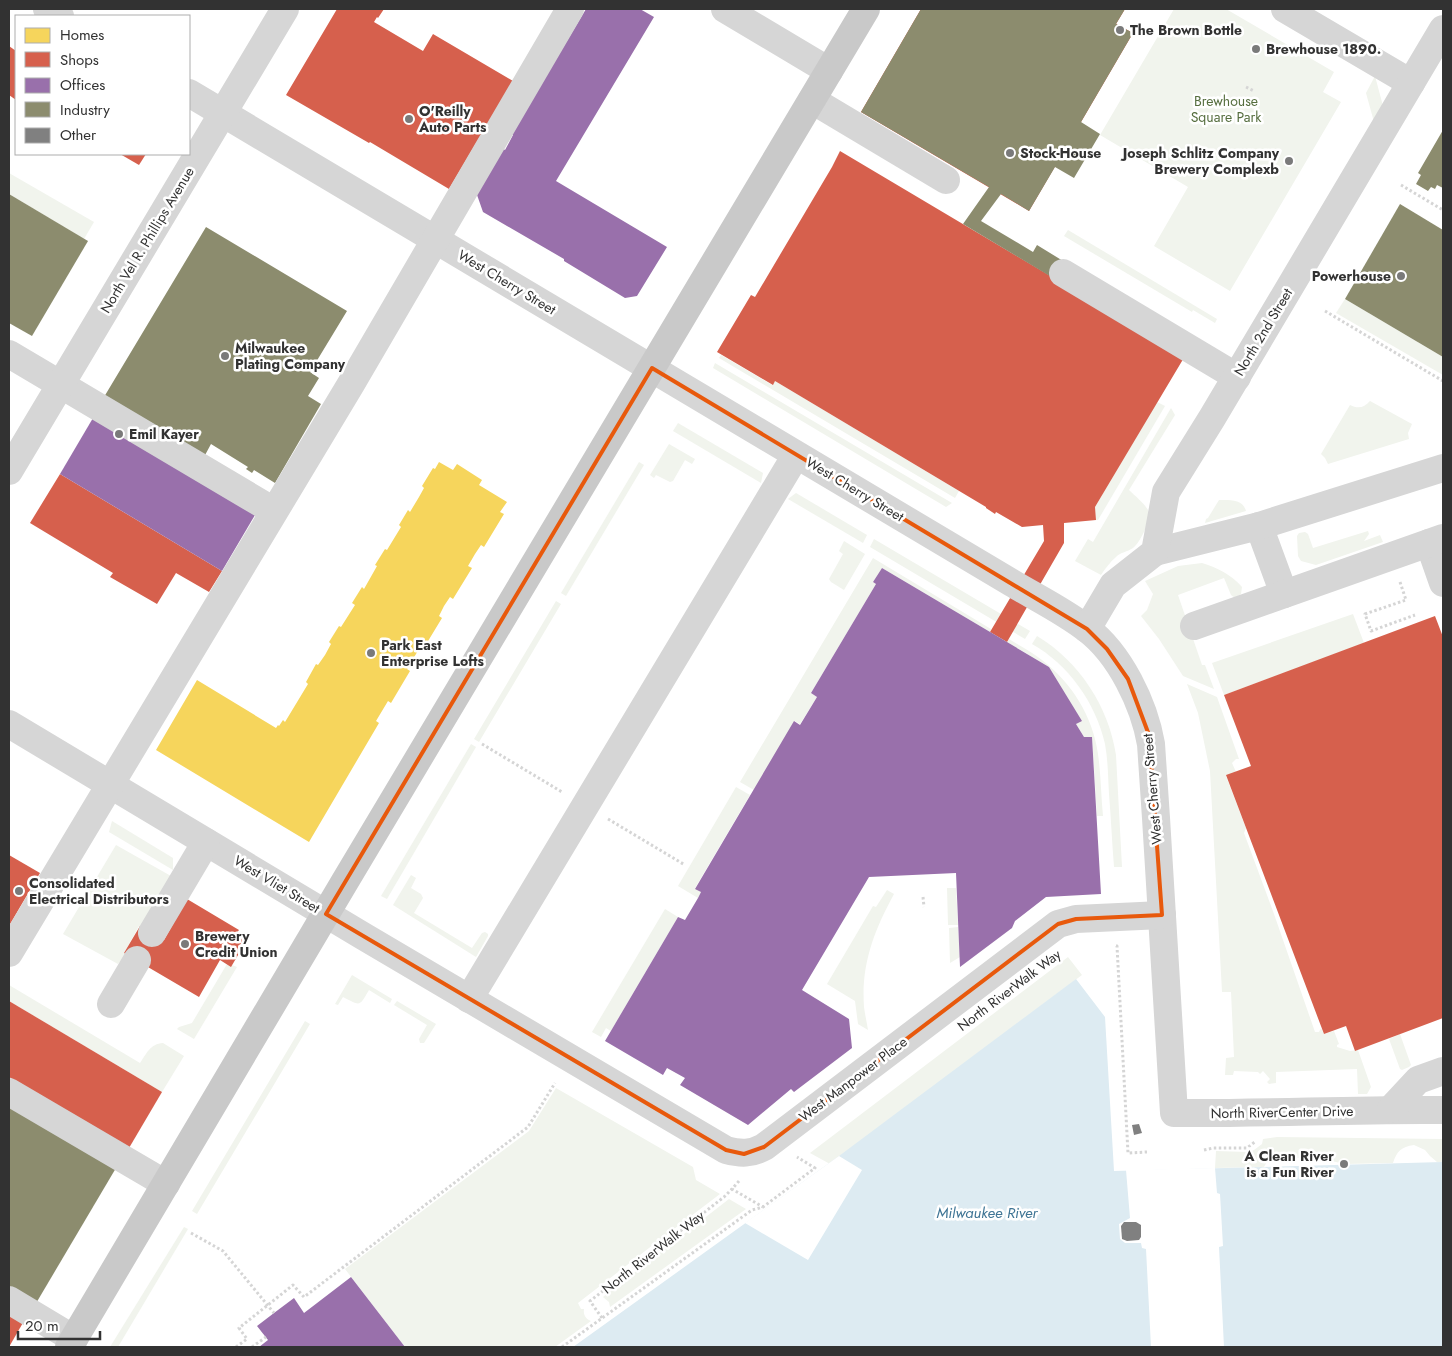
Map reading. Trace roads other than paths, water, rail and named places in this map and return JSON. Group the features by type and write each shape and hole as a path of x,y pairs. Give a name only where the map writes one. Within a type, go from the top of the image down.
{"main road":[{"path":"72,1343 866,9"}],"street":[{"path":"47,9 58,15"},
{"name":"North Vel R. Phillips Avenue","path":"9,472 285,9"},
{"path":"9,953 274,511 570,9"},
{"path":"725,9 830,70"},
{"path":"1285,9 1411,83"},
{"name":"North 2nd Street","path":"1155,552 1166,492 1237,377 1443,29"},
{"name":"West Cherry Street","path":"190,94 1012,582 1087,629 1107,649 1128,679 1138,700 1149,735 1156,818 1174,1113"},
{"path":"812,100 946,180"},
{"path":"1063,273 1237,377"},
{"path":"9,354 274,511"},
{"path":"469,999 796,455"},
{"path":"1087,629 1113,585 1155,552 1259,526 1443,468"},
{"path":"1259,526 1284,594"},
{"path":"1194,626 1284,594 1437,555"},
{"name":"West Vliet Street","path":"9,724 546,1044"},
{"path":"152,933 206,842"},
{"name":"West Manpower Place","path":"546,1044 726,1150 738,1154 755,1152 1058,924 1076,919 1162,915"},
{"path":"111,1004 137,960"},
{"path":"1391,1109 1418,1080 1443,1071"},
{"path":"9,1092 166,1184"},
{"name":"North RiverCenter Drive","path":"1174,1113 1236,1114 1391,1109 1443,1110"},
{"path":"9,1300 72,1343"}],"water":[{"name":"Milwaukee River","path":"1076,979 1105,1017 1114,1171 1443,1162 1443,1347 573,1347 839,1156"}],"place":[{"name":"The Brown Bottle","path":"1120,30"},
{"name":"Brewhouse 1890.","path":"1256,49"},
{"name":"O'Reilly Auto Parts","path":"409,119"},
{"name":"Stock-House","path":"1010,153"},
{"name":"Joseph Schlitz Company Brewery Complexb","path":"1289,161"},
{"name":"Powerhouse","path":"1401,276"},
{"name":"Milwaukee Plating Company","path":"225,356"},
{"name":"Emil Kayer","path":"119,434"},
{"name":"Park East Enterprise Lofts","path":"371,653"},
{"name":"Consolidated Electrical Distributors","path":"19,891"},
{"name":"Brewery Credit Union","path":"185,944"},
{"name":"A Clean River is a Fun River","path":"1344,1164"}],"park label":[{"name":"Brewhouse Square Park","path":"1226,109"}]}
